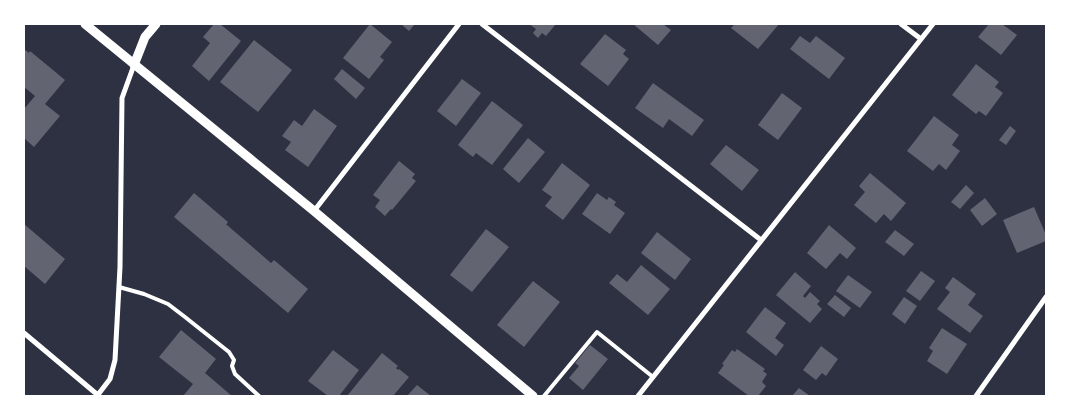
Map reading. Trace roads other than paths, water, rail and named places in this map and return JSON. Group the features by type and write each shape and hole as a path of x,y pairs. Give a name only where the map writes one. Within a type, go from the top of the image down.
{"street":[{"path":"84,24 314,211 534,396"},
{"path":"24,333 98,396 110,379 115,360 119,287 122,98 145,37 156,24"},
{"path":"314,211 459,24"},
{"path":"482,24 761,240"},
{"path":"901,24 920,39"},
{"path":"638,396 933,24"},
{"path":"976,396 1046,297"}],"lane":[{"path":"119,287 144,294 168,304 185,317 229,352 234,360 232,366 235,374 259,396"},
{"path":"544,396 597,332 653,377"}]}
